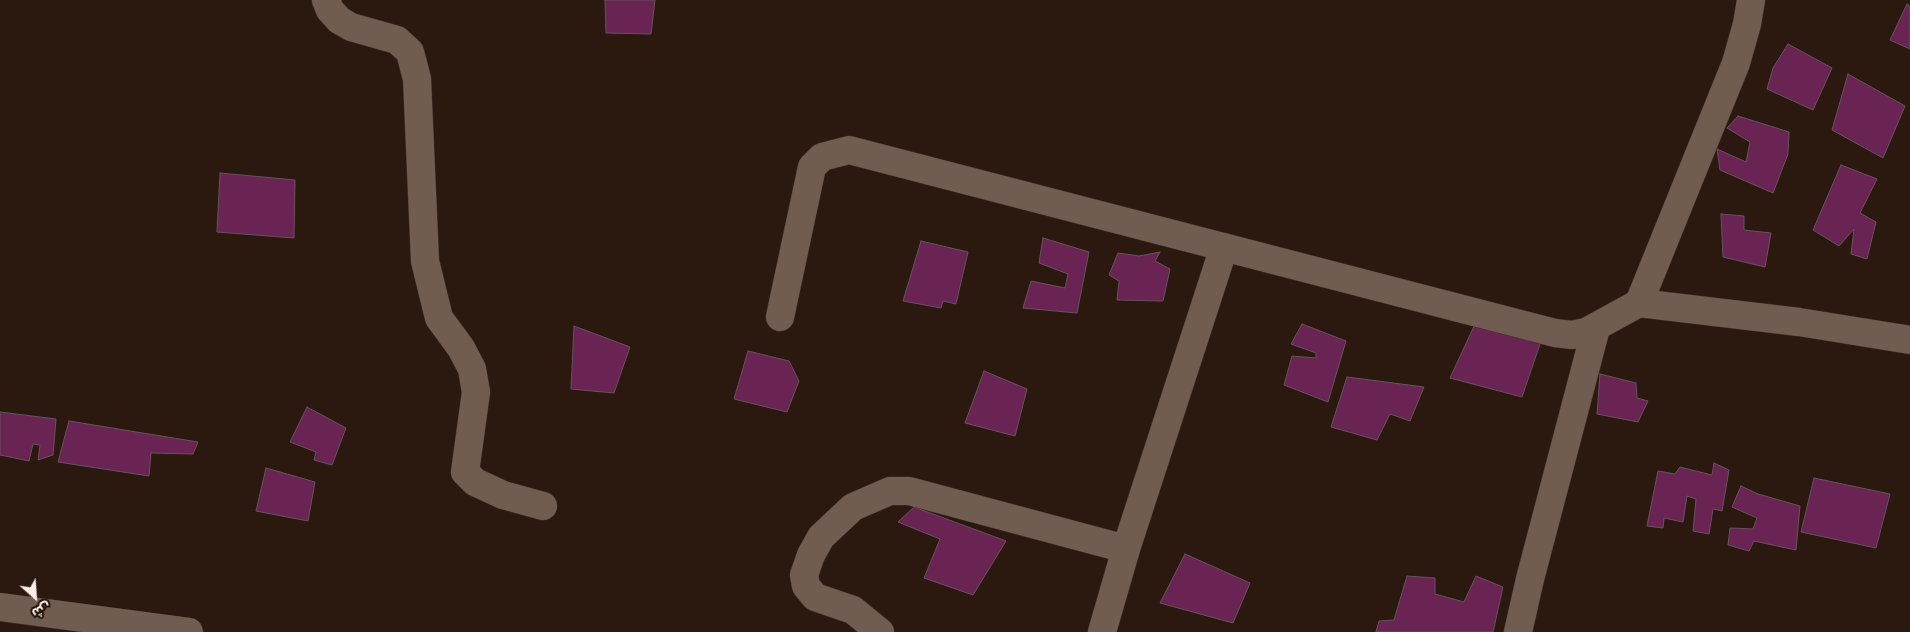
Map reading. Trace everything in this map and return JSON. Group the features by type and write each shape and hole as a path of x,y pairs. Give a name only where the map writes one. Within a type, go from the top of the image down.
{"street":[{"path":"326,0 330,10 339,20 351,27 397,40 410,52 417,79 425,261 428,278 439,318 461,348 472,369 476,392 465,472 475,482 503,495 543,506"},
{"path":"780,317 812,167 822,157 849,150 1555,333 1572,335 1596,328 1638,303 1736,63 1747,24 1751,0"},
{"path":"1102,632 1126,549 1224,247"},
{"path":"1638,303 1799,322 1910,340"},
{"path":"1518,632 1530,579 1596,328"},
{"path":"880,632 853,610 814,597 806,586 804,575 811,555 821,537 853,508 890,490 909,491 1126,549"},
{"path":"0,607 189,632"}],"building":[{"path":"605,0 655,0 651,34 606,33"},
{"path":"1907,4 1910,6 1910,49 1890,40"},
{"path":"1788,44 1832,68 1813,110 1767,89 1773,68"},
{"path":"1848,74 1905,106 1883,158 1832,130"},
{"path":"1738,116 1789,132 1788,154 1773,193 1720,170 1717,149 1746,162 1750,142 1727,128"},
{"path":"1841,165 1877,179 1860,213 1876,222 1867,259 1851,254 1854,229 1839,246 1813,230"},
{"path":"220,173 295,180 294,238 217,232"},
{"path":"1721,214 1744,216 1744,230 1771,233 1765,267 1723,257"},
{"path":"1043,238 1089,252 1077,313 1023,308 1031,281 1065,288 1068,274 1039,263"},
{"path":"921,241 968,252 956,304 943,301 941,308 903,301"},
{"path":"1160,252 1155,261 1170,269 1163,301 1117,300 1119,281 1109,275 1118,253 1139,256"},
{"path":"1476,322 1541,341 1522,397 1450,378"},
{"path":"1302,324 1346,341 1328,402 1284,385 1292,356 1316,358 1316,353 1291,344"},
{"path":"574,326 630,347 614,393 571,389"},
{"path":"748,351 789,361 799,381 787,412 734,399"},
{"path":"984,371 1027,389 1015,436 965,423"},
{"path":"1600,374 1636,383 1637,398 1648,401 1638,422 1597,414"},
{"path":"1347,377 1424,387 1410,421 1390,414 1377,440 1331,427"},
{"path":"307,407 346,428 332,465 314,460 316,452 290,442"},
{"path":"0,412 56,419 53,455 38,460 40,445 33,444 29,461 0,455"},
{"path":"69,421 198,442 193,454 151,453 149,476 58,462"},
{"path":"1714,463 1729,470 1722,511 1713,509 1709,534 1693,531 1696,499 1687,496 1683,522 1664,518 1663,528 1647,526 1658,471 1675,474 1680,467 1712,475"},
{"path":"266,468 315,482 308,521 256,511"},
{"path":"1814,478 1890,494 1876,548 1801,532"},
{"path":"1741,486 1758,494 1800,506 1796,550 1754,541 1749,551 1728,545 1730,528 1753,529 1757,518 1732,507"},
{"path":"914,507 1006,541 973,595 924,578 940,539 898,522"},
{"path":"1185,554 1250,583 1233,623 1160,603"},
{"path":"1407,576 1435,578 1435,594 1464,602 1476,576 1503,587 1493,632 1376,632 1379,621 1394,620"}]}
